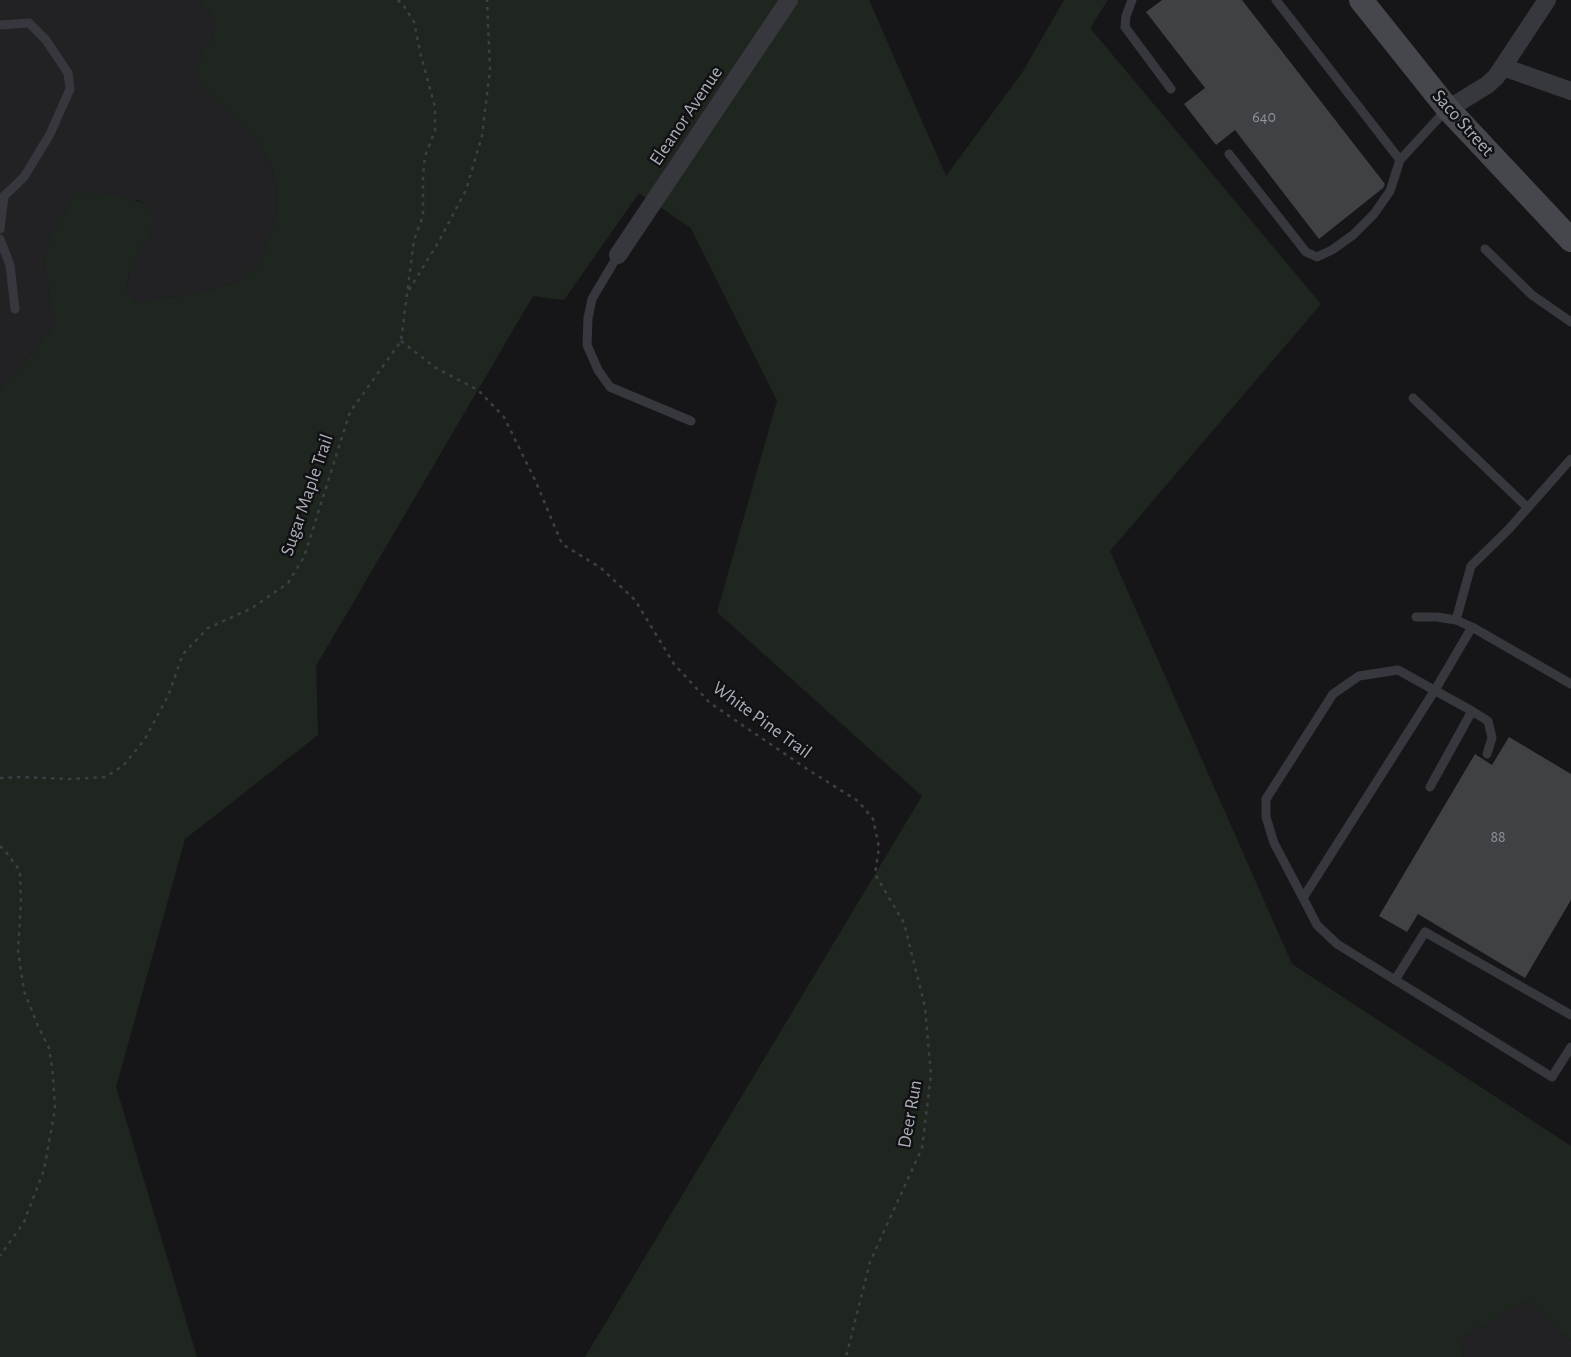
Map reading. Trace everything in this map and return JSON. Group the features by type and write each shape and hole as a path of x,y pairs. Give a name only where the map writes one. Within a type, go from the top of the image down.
{"main road":[{"name":"Saco Street","path":"1361,0 1448,109 1571,240"}],"street":[{"name":"Eleanor Avenue","path":"618,255 789,0"},
{"path":"1448,109 1496,77 1547,0"},
{"path":"1503,67 1571,91"}],"lane":[{"path":"1132,0 1125,27 1171,89"},
{"path":"1276,0 1400,160"},
{"path":"0,25 29,23 46,40 68,73 70,89 50,134 24,177 2,198 0,229"},
{"path":"1229,154 1306,252 1317,257 1353,235 1374,214 1390,191 1400,160 1448,109"},
{"path":"0,239 10,265 15,309"},
{"path":"1485,249 1532,295 1571,322"},
{"path":"618,255 592,299 587,345 598,370 610,387 691,421"},
{"path":"1413,398 1528,508"},
{"path":"1456,620 1471,566 1508,530 1571,459"},
{"path":"1416,617 1456,620 1571,684"},
{"path":"1303,898 1472,627"},
{"path":"1487,754 1492,738 1488,721 1472,711 1398,670 1359,676 1333,694 1266,799 1266,817 1274,844 1317,925 1337,944 1552,1077 1571,1046"},
{"path":"1430,787 1472,711"},
{"path":"1395,980 1425,932 1571,1015"}],"path":[{"path":"397,0 402,3 414,22 435,107 435,131 425,156 423,216 414,240 401,341"},
{"path":"408,291 438,243 466,190 482,136 490,70 487,0"},
{"name":"Sugar Maple Trail","path":"0,778 105,777 123,766 145,739 168,696 183,654 208,628 252,608 288,583 304,557 349,412 401,341"},
{"name":"White Pine Trail","path":"401,341 436,368 478,390 504,417 562,544 601,568 635,600 674,664 710,703 858,801 873,819 879,847 875,874"},
{"path":"0,846 20,871 18,950 24,991 49,1048 55,1109 44,1170 24,1222 0,1256"},
{"name":"Deer Run","path":"846,1357 870,1262 922,1148 931,1075 925,1007 904,923 875,874"}],"shaded area":[{"path":"0,0 200,0 214,17 215,31 197,65 202,88 251,135 270,161 277,189 276,217 262,257 252,271 236,282 198,293 136,302 127,291 129,273 152,229 150,210 146,204 137,200 74,195 47,243 45,264 56,325 0,390"},
{"path":"200,0 869,0 946,176 1022,73 1064,0 1108,0 1090,28 1321,304 1110,551 1292,964 1571,1146 1571,1340 1527,1301 1457,1340 1464,1357 585,1357 922,796 717,612 777,401 691,228 639,193 564,300 533,296 316,666 318,735 185,839 116,1087 197,1357 0,1357 0,390 56,325 45,264 47,243 74,195 81,192 119,195 146,204 151,210 152,229 129,273 127,291 136,302 198,293 236,282 252,271 262,257 276,217 277,189 270,161 251,135 202,88 197,65 215,31 214,17"},
{"path":"1527,1301 1571,1340 1571,1357 1464,1357 1457,1340"}],"building":[{"path":"1162,0 1242,0 1385,184 1383,188 1319,239 1235,130 1216,145 1184,104 1205,88 1146,12"},
{"path":"1509,737 1571,774 1571,900 1525,978 1418,914 1407,932 1379,916 1475,754 1492,765"}]}
